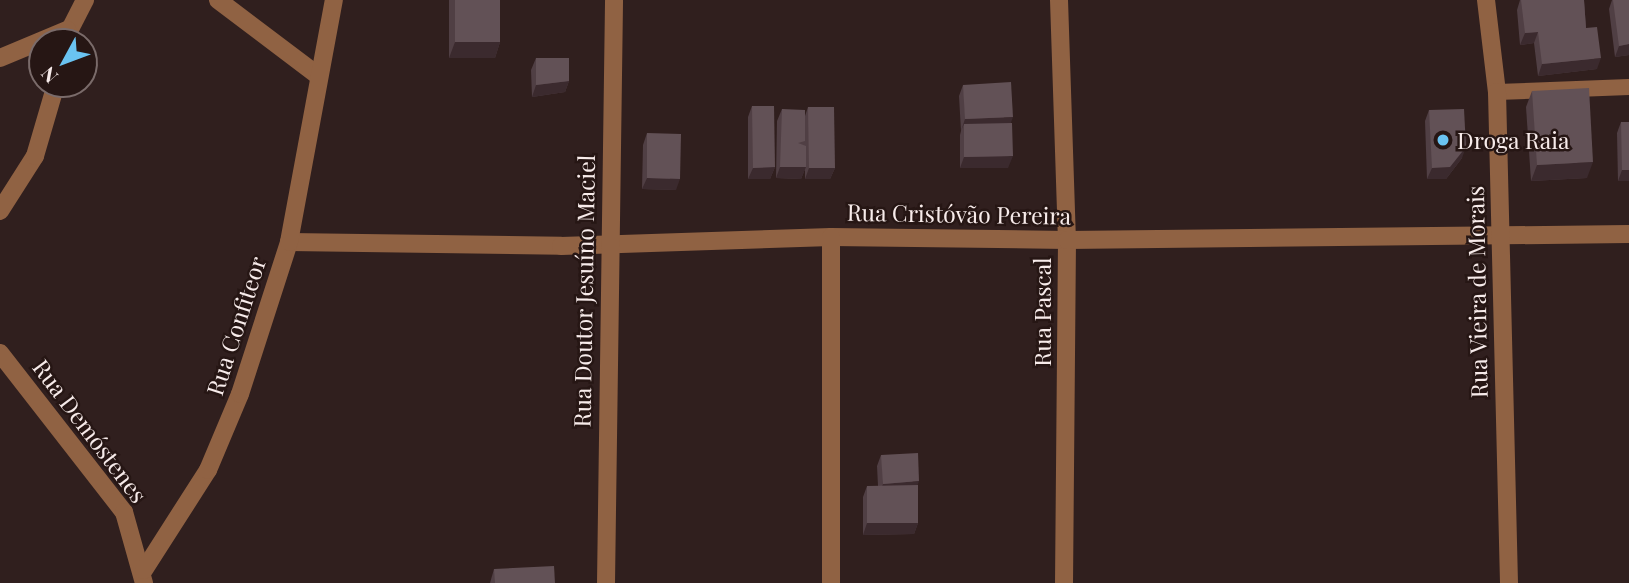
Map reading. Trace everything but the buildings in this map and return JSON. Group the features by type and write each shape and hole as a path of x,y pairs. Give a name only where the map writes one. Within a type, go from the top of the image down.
{"street":[{"path":"218,0 317,75"},
{"name":"Rua Confiteor","path":"144,576 226,432 289,242 317,75 334,0"},
{"name":"Rua Doutor Jesuíno Maciel","path":"606,583 608,244 614,0"},
{"name":"Rua Pascal","path":"1059,0 1067,240 1064,583"},
{"name":"Rua Vieira de Morais","path":"1486,0 1497,92 1509,583"},
{"path":"69,28 78,3"},
{"path":"0,58 28,49"},
{"path":"0,211 35,156 52,98"},
{"name":"Rua Cristóvão Pereira","path":"289,242 608,244 831,237 1067,240 1500,233 1629,234"},
{"path":"831,237 831,583"},
{"name":"Rua Demóstenes","path":"0,353 113,494 128,521 144,576"}],"lane":[{"path":"1497,92 1629,87"}],"place":[{"name":"Droga Raia","path":"1443,140"}]}
